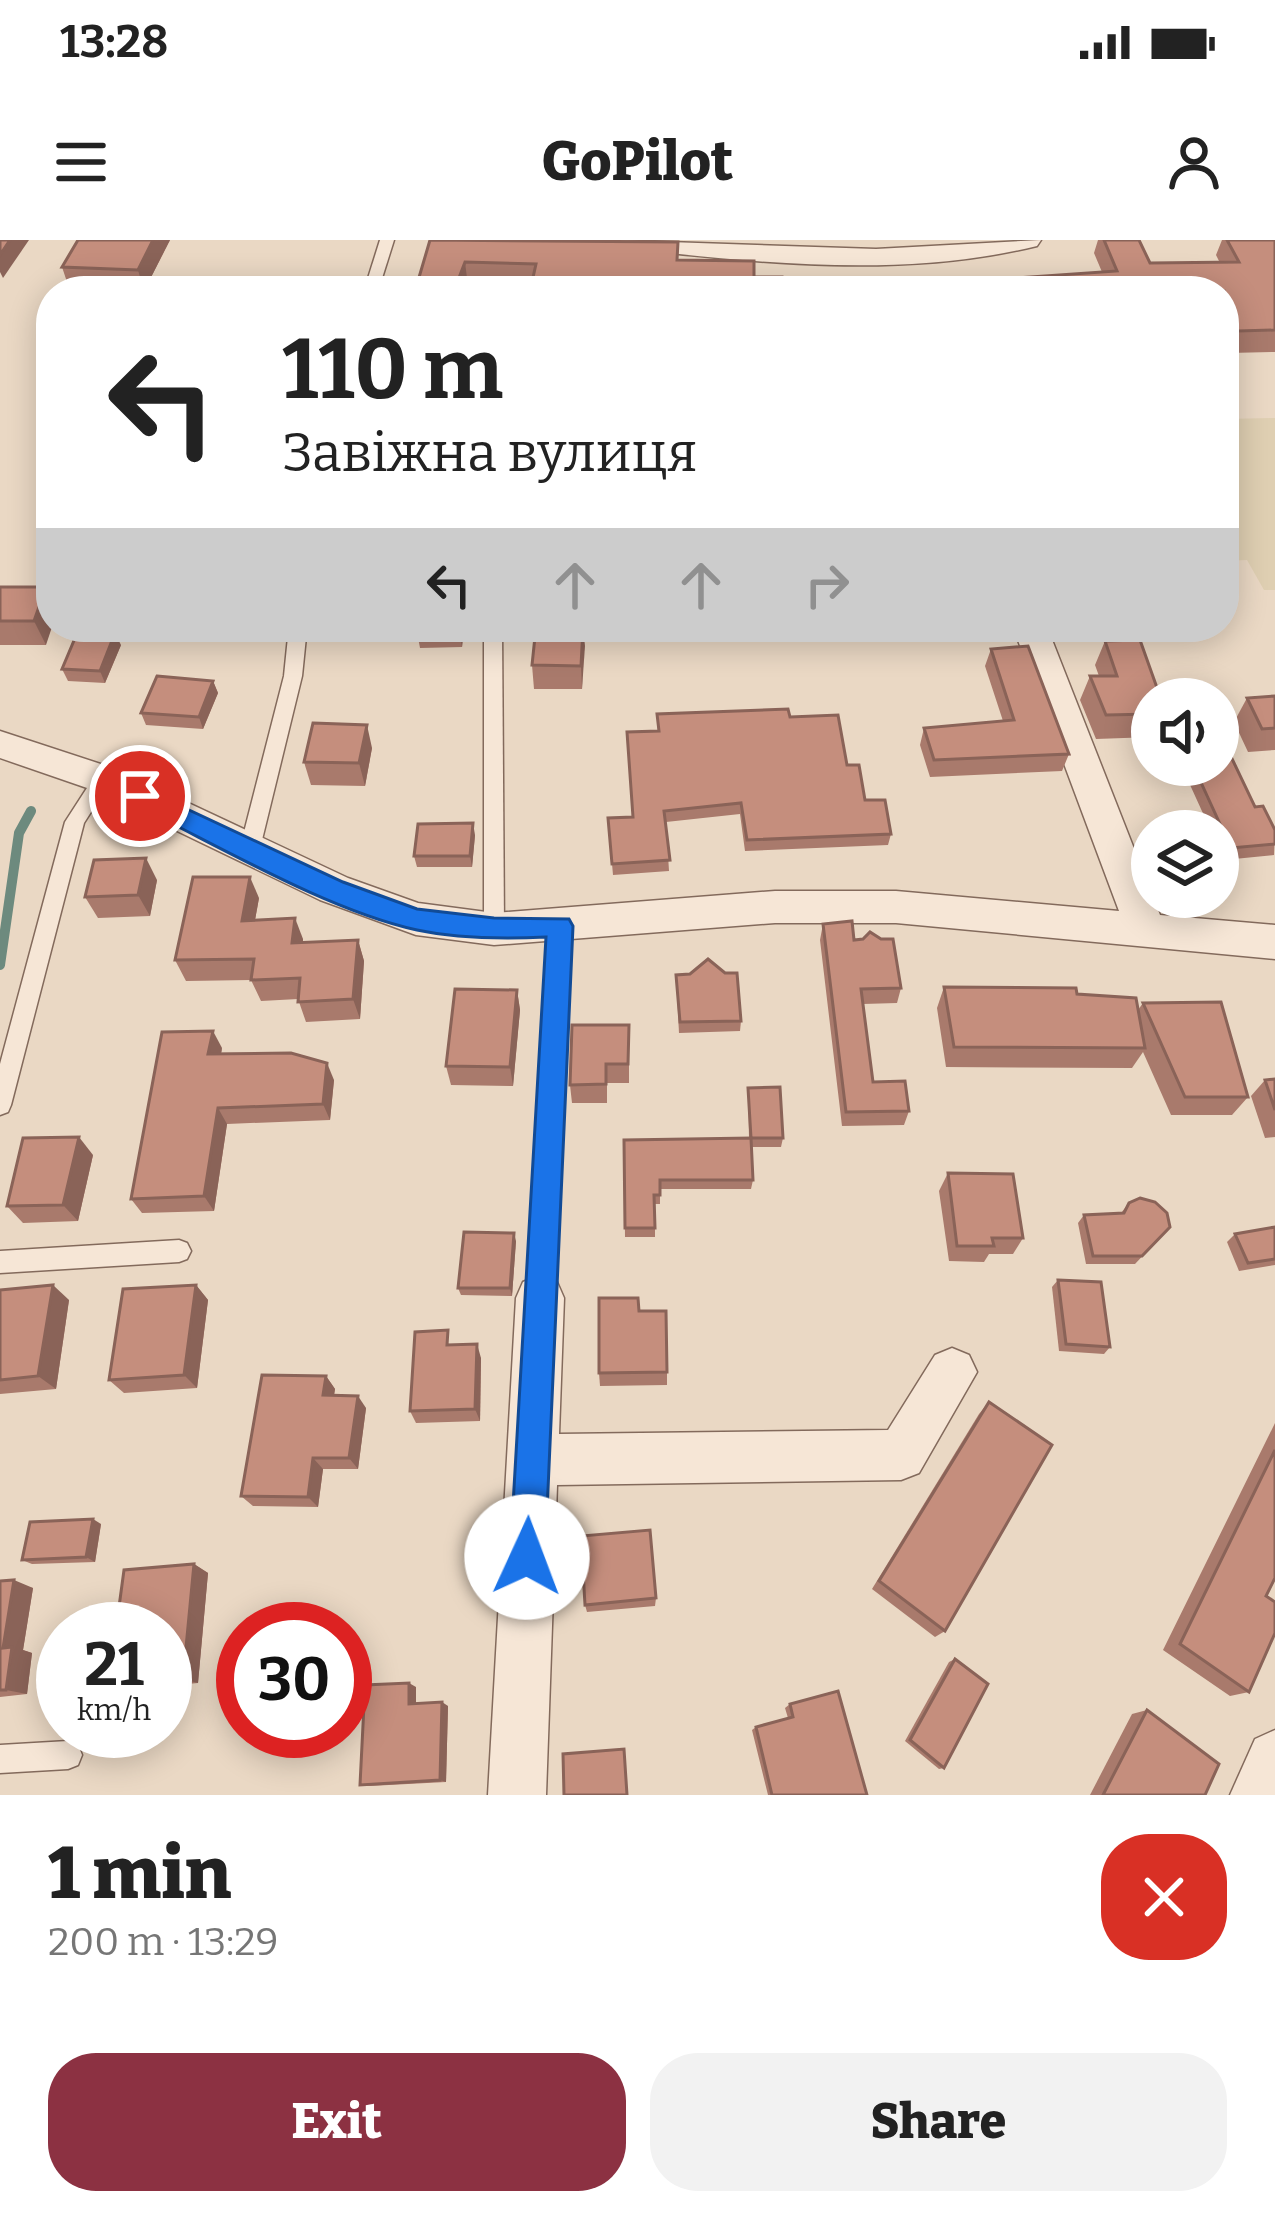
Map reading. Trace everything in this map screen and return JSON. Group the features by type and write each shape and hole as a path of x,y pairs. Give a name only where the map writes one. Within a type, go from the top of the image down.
{"street":[{"path":"623,240 927,266 1028,240"},
{"path":"1036,642 1148,932"},
{"path":"0,744 103,779 334,889 416,919 494,928 776,907 896,907 1275,942"},
{"path":"518,1795 540,1298"},
{"path":"531,1460 902,1454 952,1372"},
{"path":"1259,1795 1275,1759"}],"lane":[{"path":"376,276 387,240"},
{"path":"250,848 293,676 296,642"},
{"path":"493,642 494,928"},
{"path":"0,1105 75,822 103,779"},
{"path":"540,1298 560,926"},
{"path":"0,1262 179,1251"},
{"path":"0,1759 36,1757"}],"shaded area":[{"path":"1275,418 1275,590 1264,590 1247,560 1239,560 1239,419"}],"building":[{"path":"78,240 153,240 138,270 62,267"},
{"path":"430,240 678,242 677,260 754,261 754,276 533,276 536,264 465,262 460,276 419,276"},
{"path":"1104,240 1139,240 1150,263 1239,262 1227,240 1275,240 1275,330 1239,331 1239,276 1045,276 1117,271"},
{"path":"0,587 36,587 34,621 0,621"},
{"path":"73,642 111,642 100,671 62,669"},
{"path":"534,642 582,642 581,666 532,665"},
{"path":"1105,642 1141,642 1154,678 1131,678 1131,714 1106,715 1090,676 1117,676"},
{"path":"1028,646 1069,754 934,760 924,728 1014,720 991,649"},
{"path":"157,676 213,681 199,717 141,713"},
{"path":"1275,696 1275,728 1262,729 1247,698"},
{"path":"788,709 790,717 838,715 847,765 859,765 865,800 885,800 891,834 747,840 741,803 664,811 670,860 612,864 608,818 633,817 627,732 659,731 657,714"},
{"path":"313,723 367,725 359,763 304,762"},
{"path":"1239,773 1255,807 1263,806 1275,830 1275,844 1239,847 1239,810 1214,810 1203,786 1239,786"},
{"path":"473,823 470,856 414,856 418,824"},
{"path":"146,858 138,895 85,897 94,860"},
{"path":"193,877 250,877 242,921 295,918 292,943 358,940 353,999 298,1002 300,978 251,980 254,959 175,960"},
{"path":"852,921 854,940 870,932 893,939 901,988 861,989 873,1082 905,1081 909,1111 846,1112 823,924"},
{"path":"708,959 725,973 737,973 741,1021 680,1022 676,975 690,974"},
{"path":"944,987 1076,988 1077,994 1136,998 1145,1048 954,1047"},
{"path":"455,989 517,990 510,1067 446,1066"},
{"path":"1221,1002 1248,1097 1185,1097 1143,1003"},
{"path":"572,1025 629,1025 628,1064 606,1064 606,1084 570,1085"},
{"path":"213,1031 208,1054 291,1053 327,1063 323,1104 218,1108 204,1196 131,1199 162,1032"},
{"path":"1275,1079 1275,1110 1265,1080"},
{"path":"780,1087 783,1138 751,1138 748,1088"},
{"path":"79,1137 63,1205 7,1206 23,1138"},
{"path":"751,1138 753,1180 660,1180 660,1195 654,1195 655,1228 625,1228 624,1140"},
{"path":"948,1173 1013,1174 1023,1238 992,1238 994,1246 957,1246"},
{"path":"1140,1198 1155,1202 1167,1213 1170,1227 1142,1256 1093,1256 1084,1215 1124,1213 1129,1203"},
{"path":"1275,1227 1275,1259 1248,1263 1235,1234"},
{"path":"464,1232 514,1233 510,1288 458,1288"},
{"path":"1058,1280 1101,1282 1110,1347 1066,1344"},
{"path":"53,1285 38,1376 0,1380 0,1290"},
{"path":"196,1285 184,1375 109,1380 123,1289"},
{"path":"599,1298 638,1298 639,1311 666,1311 667,1372 599,1373"},
{"path":"448,1330 447,1345 477,1344 475,1409 410,1411 415,1332"},
{"path":"262,1375 326,1376 323,1395 358,1396 349,1458 313,1458 308,1497 241,1496"},
{"path":"989,1402 1052,1445 945,1631 879,1581"},
{"path":"1275,1450 1275,1578 1266,1596 1275,1602 1275,1633 1249,1692 1180,1644"},
{"path":"93,1519 86,1557 22,1560 30,1522"},
{"path":"650,1530 656,1598 585,1605 581,1536"},
{"path":"194,1564 190,1602 120,1602 124,1570"},
{"path":"14,1580 3,1648 12,1647 6,1690 0,1690 0,1581"},
{"path":"955,1659 988,1684 944,1768 910,1740"},
{"path":"409,1683 409,1704 442,1702 440,1780 360,1785 361,1758 372,1758 372,1685"},
{"path":"838,1691 867,1795 772,1795 756,1727 793,1717 790,1704"},
{"path":"1147,1710 1219,1764 1205,1795 1103,1795"},
{"path":"624,1749 627,1795 564,1795 563,1754"}],"waterway":[{"path":"0,965 19,833 31,811"}],"route":[{"path":"140,796 334,889 416,919 494,928 560,926 527,1557"}]}
